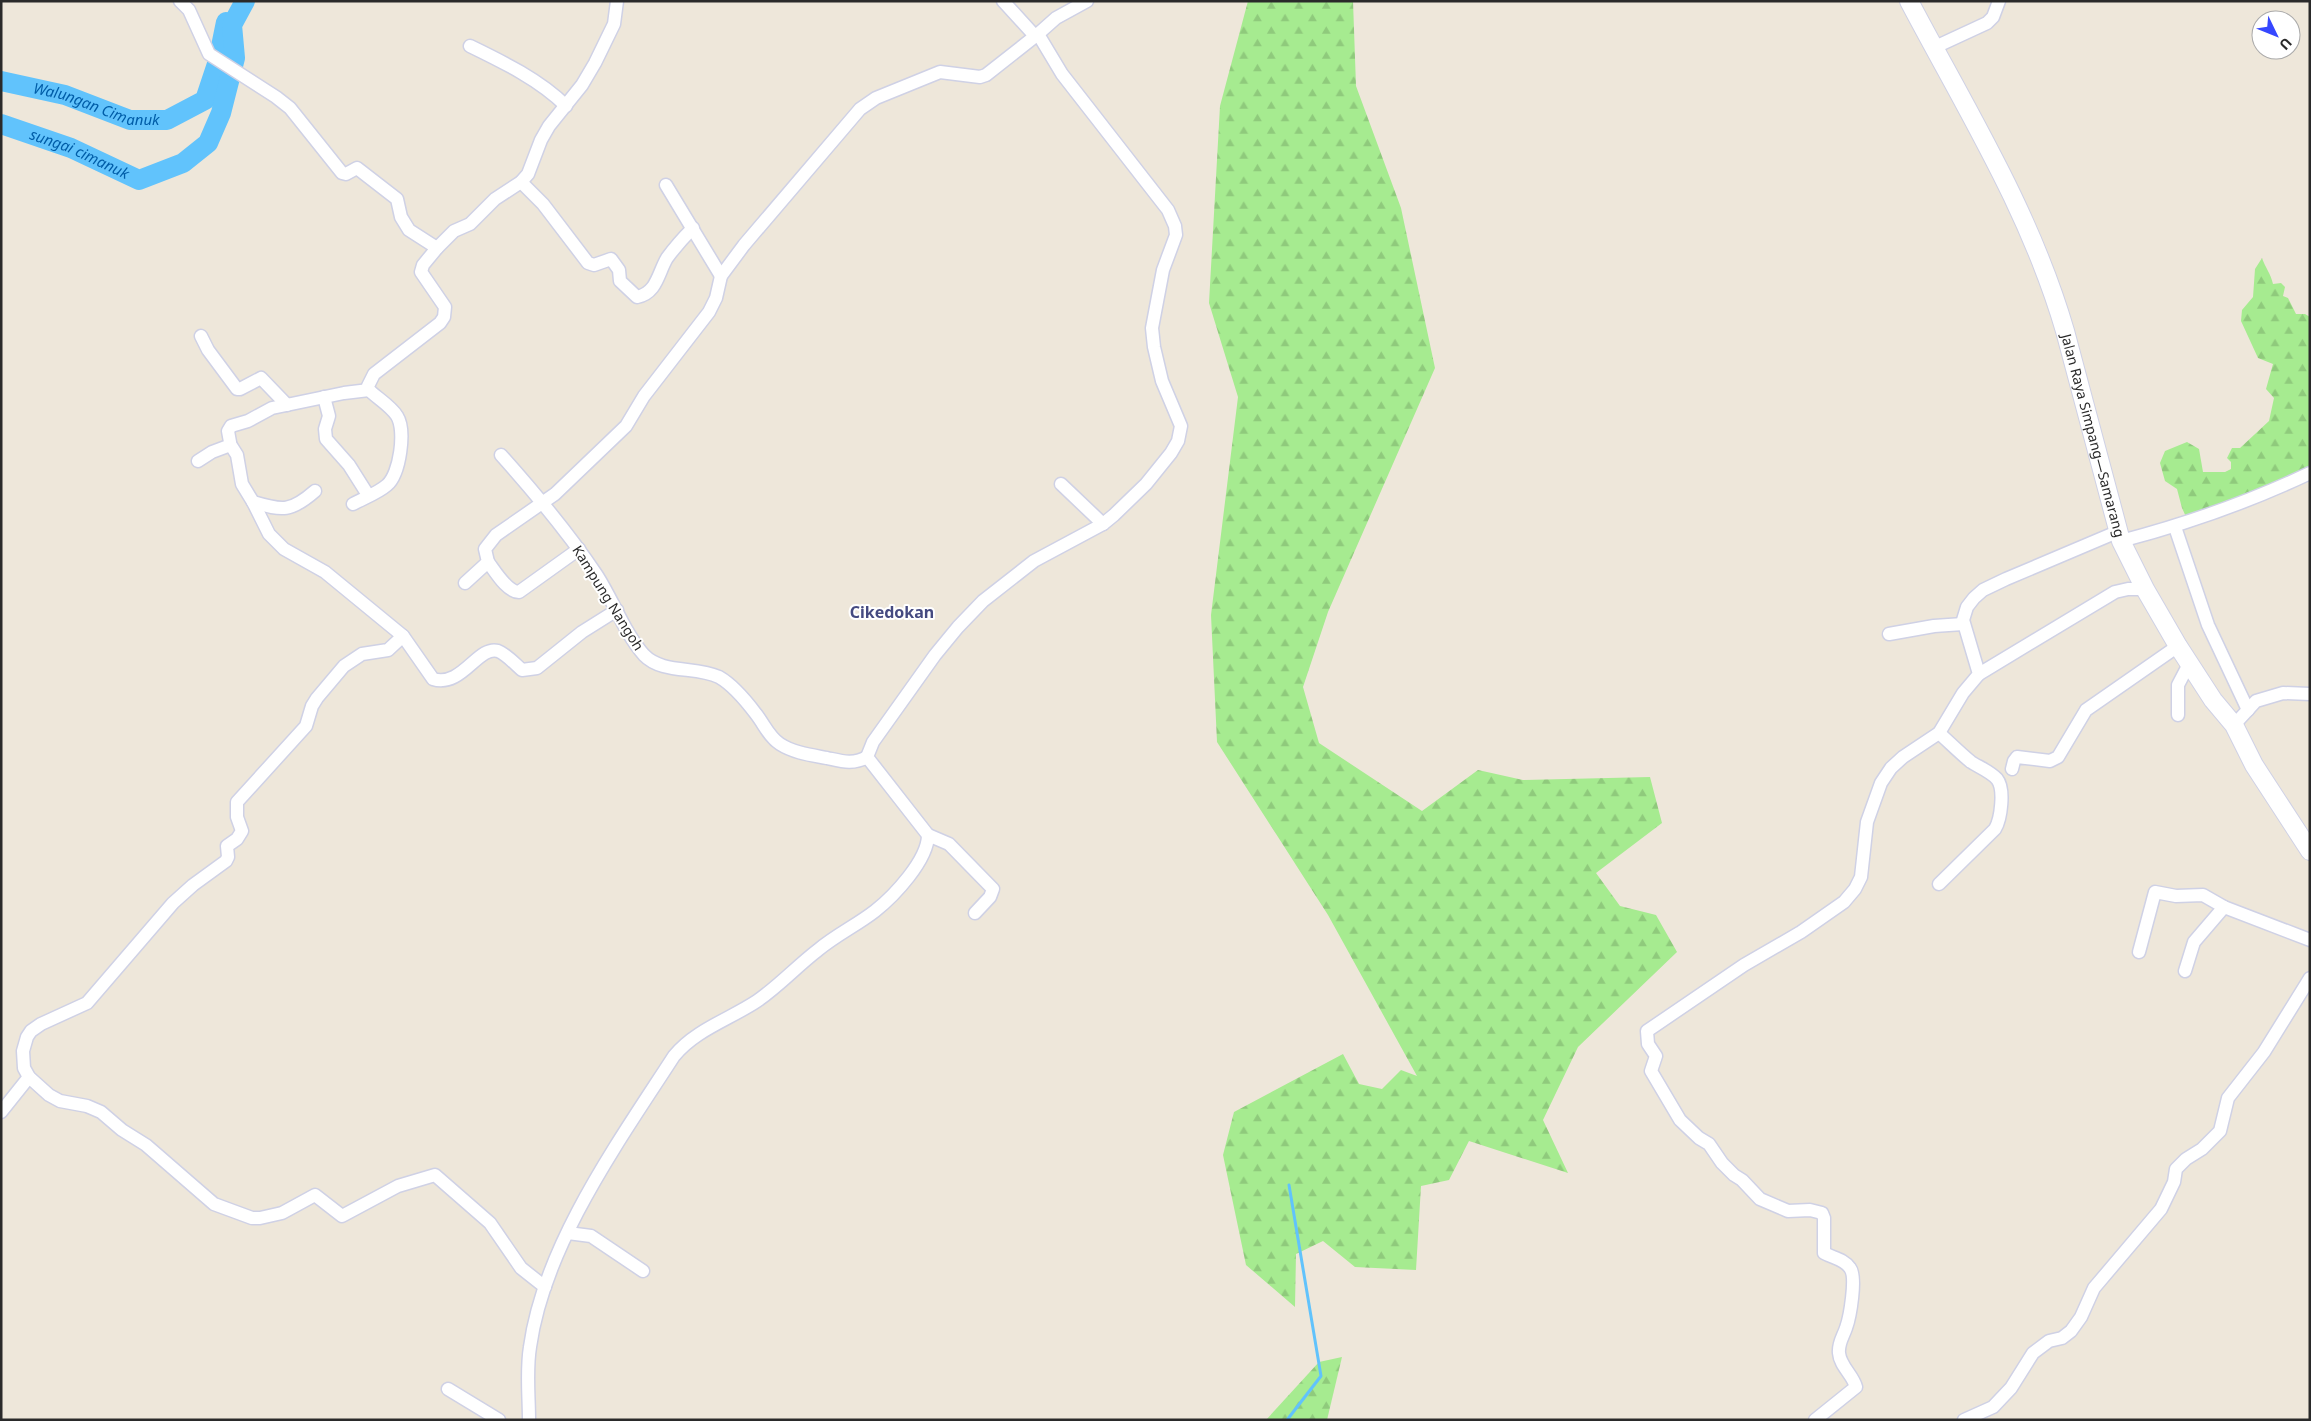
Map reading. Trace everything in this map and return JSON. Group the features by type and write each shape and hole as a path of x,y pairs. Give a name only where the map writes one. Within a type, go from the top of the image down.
{"main road":[{"name":"Jalan Raya Simpang—Samarang","path":"1909,1 2002,172 2046,272 2065,331 2119,537 2145,589 2178,646 2213,700 2234,725 2254,765 2310,851"}],"street":[{"path":"180,1 189,10 200,33 205,50 212,57 276,97 290,108 342,173 349,173 357,168 384,187 396,199 401,216 409,230 436,248"},
{"path":"368,390 369,381 374,374 434,328 444,317 445,307 421,272 423,265 436,248 454,231 470,224 495,199 521,182 528,174 541,140 549,126 566,106 590,71 614,24 617,1"},
{"path":"975,913 993,893 993,889 949,844 928,835 867,757 872,742 935,655 983,601 1034,561 1103,524 1146,484 1171,453 1180,436 1181,426 1162,381 1154,347 1152,328 1163,270 1176,235 1176,226 1168,210 1062,74 1037,35 1003,1"},
{"path":"579,549 519,592 513,591 488,562 485,549 496,536 555,494 626,426 644,396 709,312 716,298 722,276 744,245 860,109 876,98 940,72 980,77 986,75 1056,18 1086,1"},
{"path":"1937,53 1987,23 1993,17 1999,1"},
{"path":"470,46 538,84 566,106"},
{"path":"521,182 543,204 588,263 594,265 611,259 619,270 620,281 637,297 643,296 652,289 666,260 693,228"},
{"path":"666,186 722,276"},
{"path":"201,336 219,366 236,389 240,389 261,378 287,405"},
{"path":"353,504 387,485 392,479 402,444 398,416 368,390 272,408 248,421 231,426 228,430 230,444 237,455 242,484 269,534 284,549 324,572 403,636 429,676 440,682 459,675 486,653 494,650 500,652 522,670 537,668 582,632 617,610"},
{"path":"324,397 329,416 325,429 326,439 349,465 368,495"},
{"path":"198,461 230,444"},
{"name":"Kampung Nangoh","path":"501,455 543,502 579,549 637,645 649,660 664,666 694,670 720,678 756,713 778,743 794,751 845,762 861,761 867,757"},
{"path":"1979,674 1963,624 1967,607 1982,590 2119,537 2175,528 2247,501 2310,473"},
{"path":"1062,484 1103,524"},
{"path":"253,502 271,508 291,508 315,491"},
{"path":"2175,528 2208,625 2248,710"},
{"path":"465,583 488,562"},
{"path":"1815,1420 1856,1387 1841,1362 1839,1353 1840,1341 1848,1319 1854,1279 1853,1272 1844,1262 1824,1253 1824,1218 1822,1213 1810,1210 1788,1211 1765,1203 1722,1164 1708,1143 1699,1138 1680,1120 1651,1071 1656,1056 1648,1044 1647,1031 1744,964 1801,932 1844,902 1861,877 1867,822 1881,783 1891,768 1903,756 1939,733 1963,694 1979,674 2114,592 2128,589 2145,589"},
{"path":"1889,634 1934,626 1963,624"},
{"path":"403,636 388,650 362,654 351,660 329,683 312,706 306,726 237,802 237,817 242,831 237,839 226,846 228,857 226,861 193,885 173,903 88,1002 51,1019 31,1031 26,1037 23,1051 24,1068 29,1077 45,1092 60,1101 86,1106 101,1112 117,1127 146,1145 209,1201 252,1218 282,1213 315,1195 342,1216 398,1186 435,1175 490,1223 520,1268 545,1287"},
{"path":"2012,768 2014,761 2018,757 2046,761 2058,758 2086,710 2178,646"},
{"path":"2178,715 2178,685 2189,664"},
{"path":"2234,725 2252,704 2264,698 2286,693 2310,694"},
{"path":"1939,733 1970,761 1996,778 2000,786 2001,806 2000,820 1995,829 1939,884"},
{"path":"529,1420 528,1374 530,1345 545,1287 568,1233 599,1173 679,1050 698,1036 756,1001 791,975 817,950 874,912 897,890 913,870 926,849 928,835"},
{"path":"2139,952 2155,892 2176,896 2203,896 2224,907 2310,940"},
{"path":"2185,971 2194,942 2224,907"},
{"path":"1964,1420 1993,1407 2011,1388 2033,1353 2049,1341 2062,1338 2071,1331 2081,1317 2090,1294 2099,1281 2161,1209 2174,1182 2176,1169 2186,1159 2202,1149 2220,1130 2228,1098 2264,1052 2310,978"},
{"path":"1,1112 29,1077"},
{"path":"568,1233 591,1236 643,1271"},
{"path":"448,1389 499,1420"}],"green space":[{"path":"1248,1 1353,1 1356,86 1401,208 1435,368 1328,612 1303,687 1319,743 1422,811 1478,770 1523,780 1650,777 1662,823 1596,873 1620,906 1656,915 1677,952 1578,1047 1543,1120 1568,1173 1469,1141 1449,1180 1421,1186 1416,1270 1355,1267 1323,1241 1296,1254 1295,1307 1246,1265 1223,1155 1234,1112 1343,1054 1359,1084 1382,1089 1401,1070 1417,1076 1328,915 1217,742 1211,615 1238,397 1209,303 1220,106"},
{"path":"2262,258 2273,284 2281,283 2285,287 2283,296 2288,298 2296,314 2305,314 2310,317 2310,468 2187,519 2177,489 2165,481 2160,463 2165,451 2187,442 2199,449 2203,472 2225,472 2231,469 2231,462 2227,458 2232,448 2240,448 2269,421 2274,398 2266,389 2273,364 2258,358 2241,321 2242,310 2253,297 2255,269"},
{"path":"1342,1357 1327,1420 1266,1420 1319,1362"}],"waterway":[{"name":"sungai cimanuk","path":"1,124 71,148 139,180 183,163 208,143 221,113 235,58 232,25 245,1"},
{"name":"Walungan Cimanuk","path":"1,81 65,95 130,120 167,120 205,100 218,61 226,22"},
{"path":"1287,1420 1321,1376 1289,1185"}],"district":[{"name":"Cikedokan","path":"892,612"}]}
